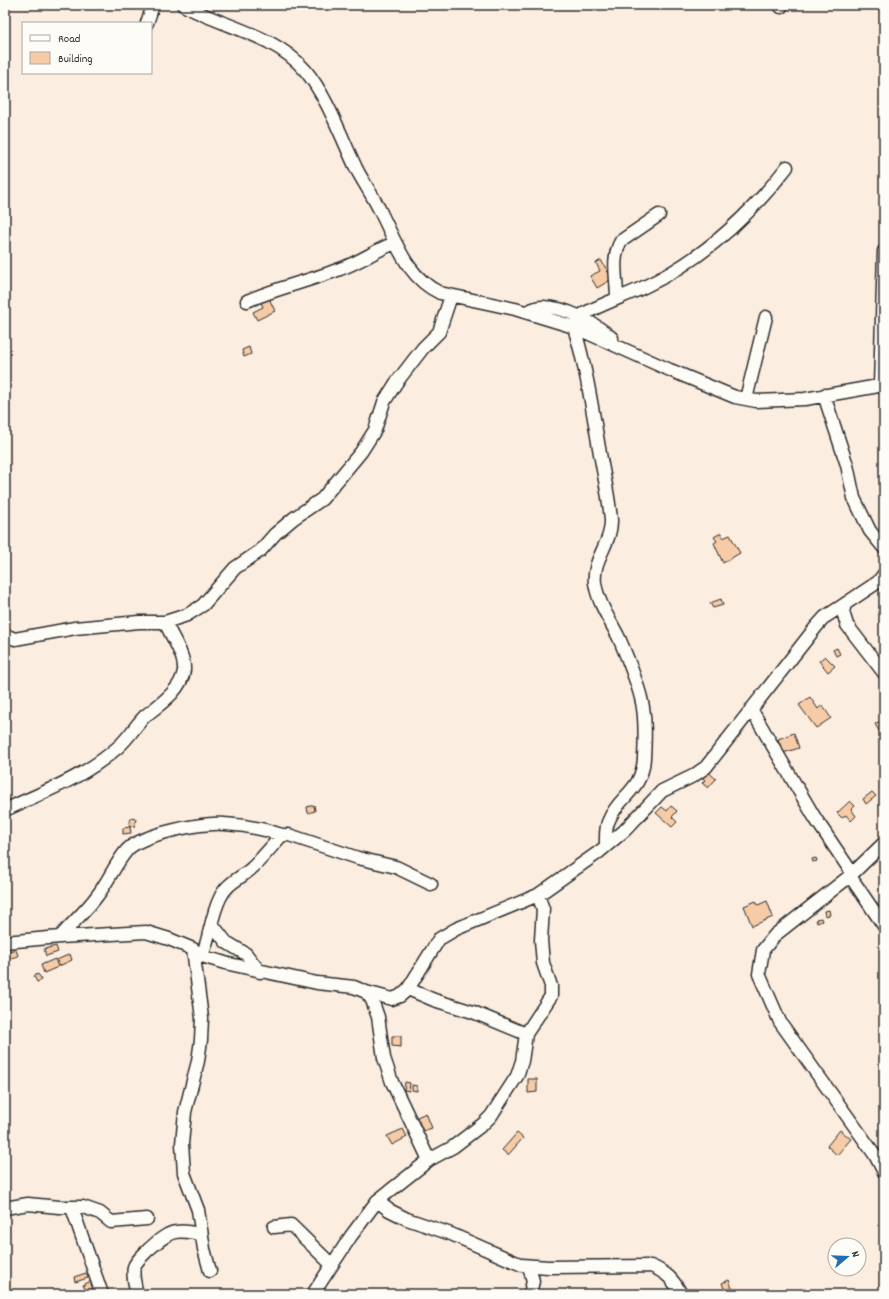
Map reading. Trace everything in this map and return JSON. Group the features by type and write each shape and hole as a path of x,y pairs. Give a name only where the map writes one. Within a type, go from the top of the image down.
{"street":[{"path":"147,22 153,5"},
{"path":"183,5 198,14 270,43 293,58 305,70 323,99 357,170 382,213 410,268 424,284 440,293 576,322 620,346 723,392 746,399 756,401 805,400 824,395 882,385 884,251"},
{"path":"576,322 617,298 643,288 706,250 740,219 787,167"},
{"path":"617,298 615,260 618,247 621,241 658,215"},
{"path":"247,301 281,287 341,269 364,258 374,251 396,243"},
{"path":"5,635 15,639 74,628 139,622 165,622 188,615 203,605 236,568 260,551 275,534 294,518 322,499 361,452 376,430 384,402 396,383 423,348 439,332 451,296"},
{"path":"746,399 766,317"},
{"path":"576,322 596,425 611,520 608,540 596,564 595,582 598,598 621,644 642,699 644,720 644,759 642,770 635,788 609,818 606,846"},
{"path":"824,395 847,465 854,498 870,531 884,548"},
{"path":"378,1017 382,1006 392,999 400,996 408,989 439,939 538,895 606,846 624,831 662,792 693,776 706,767 825,617 878,582 884,574"},
{"path":"845,604 843,612 847,625 884,673"},
{"path":"5,810 44,791 74,779 98,763 117,748 143,719 177,687 184,669 179,652 165,622"},
{"path":"751,709 815,818 884,926"},
{"path":"60,937 97,896 128,850 138,843 171,831 212,824 226,824 256,828 300,838 358,858 396,867 430,884"},
{"path":"210,1271 198,1210 184,1173 182,1144 185,1112 198,1061 201,1040 202,1018 198,953 212,924 214,912 224,890 235,879 252,869 282,835"},
{"path":"884,843 851,874 775,934 763,950 759,974 780,1022 879,1152 884,1172"},
{"path":"313,1294 377,1201 428,1160 440,1155 465,1139 491,1116 516,1076 522,1061 526,1034 551,996 551,986 543,962 541,940 542,909 538,895"},
{"path":"212,924 226,942 246,954 260,972"},
{"path":"5,942 146,932 198,953 260,972 317,983 347,986 392,999"},
{"path":"408,989 434,1000 473,1012 526,1034"},
{"path":"366,992 372,1000 378,1017 384,1058 392,1082 428,1160"},
{"path":"377,1201 389,1210 407,1219 439,1229 510,1261 529,1266 651,1266 665,1272 681,1294"},
{"path":"5,1208 28,1204 72,1208 83,1207 91,1209 111,1222 147,1219"},
{"path":"72,1208 102,1294"},
{"path":"274,1227 291,1225 332,1265"},
{"path":"138,1294 133,1280 136,1263 162,1237 170,1232 180,1230 202,1235"},
{"path":"529,1266 533,1281 530,1294"}],"building":[{"path":"601,260 612,279 597,288 590,276 600,271 596,263"},
{"path":"267,294 275,311 257,320 253,312 263,307 259,298"},
{"path":"249,347 251,354 244,357 242,350"},
{"path":"721,533 723,538 730,535 740,553 723,563 714,543 717,541 714,537"},
{"path":"721,599 723,605 713,608 710,603"},
{"path":"837,648 840,654 836,656 833,650"},
{"path":"825,656 835,666 828,672 819,661"},
{"path":"810,697 818,709 822,705 831,718 816,728 799,705"},
{"path":"884,719 884,728 879,731 875,724"},
{"path":"794,733 799,748 783,753 778,739"},
{"path":"705,769 716,779 708,788 702,783 705,780 700,776"},
{"path":"872,792 876,796 866,804 863,799"},
{"path":"850,801 855,806 851,809 856,816 851,821 846,815 842,818 837,813"},
{"path":"314,805 315,811 308,813 307,807"},
{"path":"671,806 677,811 672,817 677,822 672,827 656,813 662,807 667,811"},
{"path":"131,818 136,819 134,827 129,825"},
{"path":"130,827 131,833 123,834 123,828"},
{"path":"816,858 817,861 813,862 812,859"},
{"path":"756,901 758,905 767,901 773,917 752,926 744,906"},
{"path":"829,910 830,915 825,916 824,911"},
{"path":"821,918 822,921 817,923 816,919"},
{"path":"56,946 58,952 46,956 44,949"},
{"path":"16,949 18,956 8,959 6,952"},
{"path":"70,954 72,960 59,966 57,960"},
{"path":"55,959 58,967 44,973 41,965"},
{"path":"38,974 42,980 37,982 34,976"},
{"path":"392,1036 401,1036 401,1047 392,1046"},
{"path":"528,1079 537,1079 537,1092 528,1093"},
{"path":"405,1082 410,1083 409,1091 404,1090"},
{"path":"412,1085 417,1086 417,1091 412,1090"},
{"path":"426,1113 432,1128 423,1131 417,1117"},
{"path":"403,1129 407,1137 392,1145 387,1136"},
{"path":"840,1130 851,1139 837,1155 827,1146"},
{"path":"517,1133 523,1138 508,1155 502,1150"},
{"path":"86,1273 88,1278 75,1282 74,1277"},
{"path":"729,1280 734,1294 726,1294 722,1283"},
{"path":"91,1281 94,1288 86,1291 83,1285"}]}
